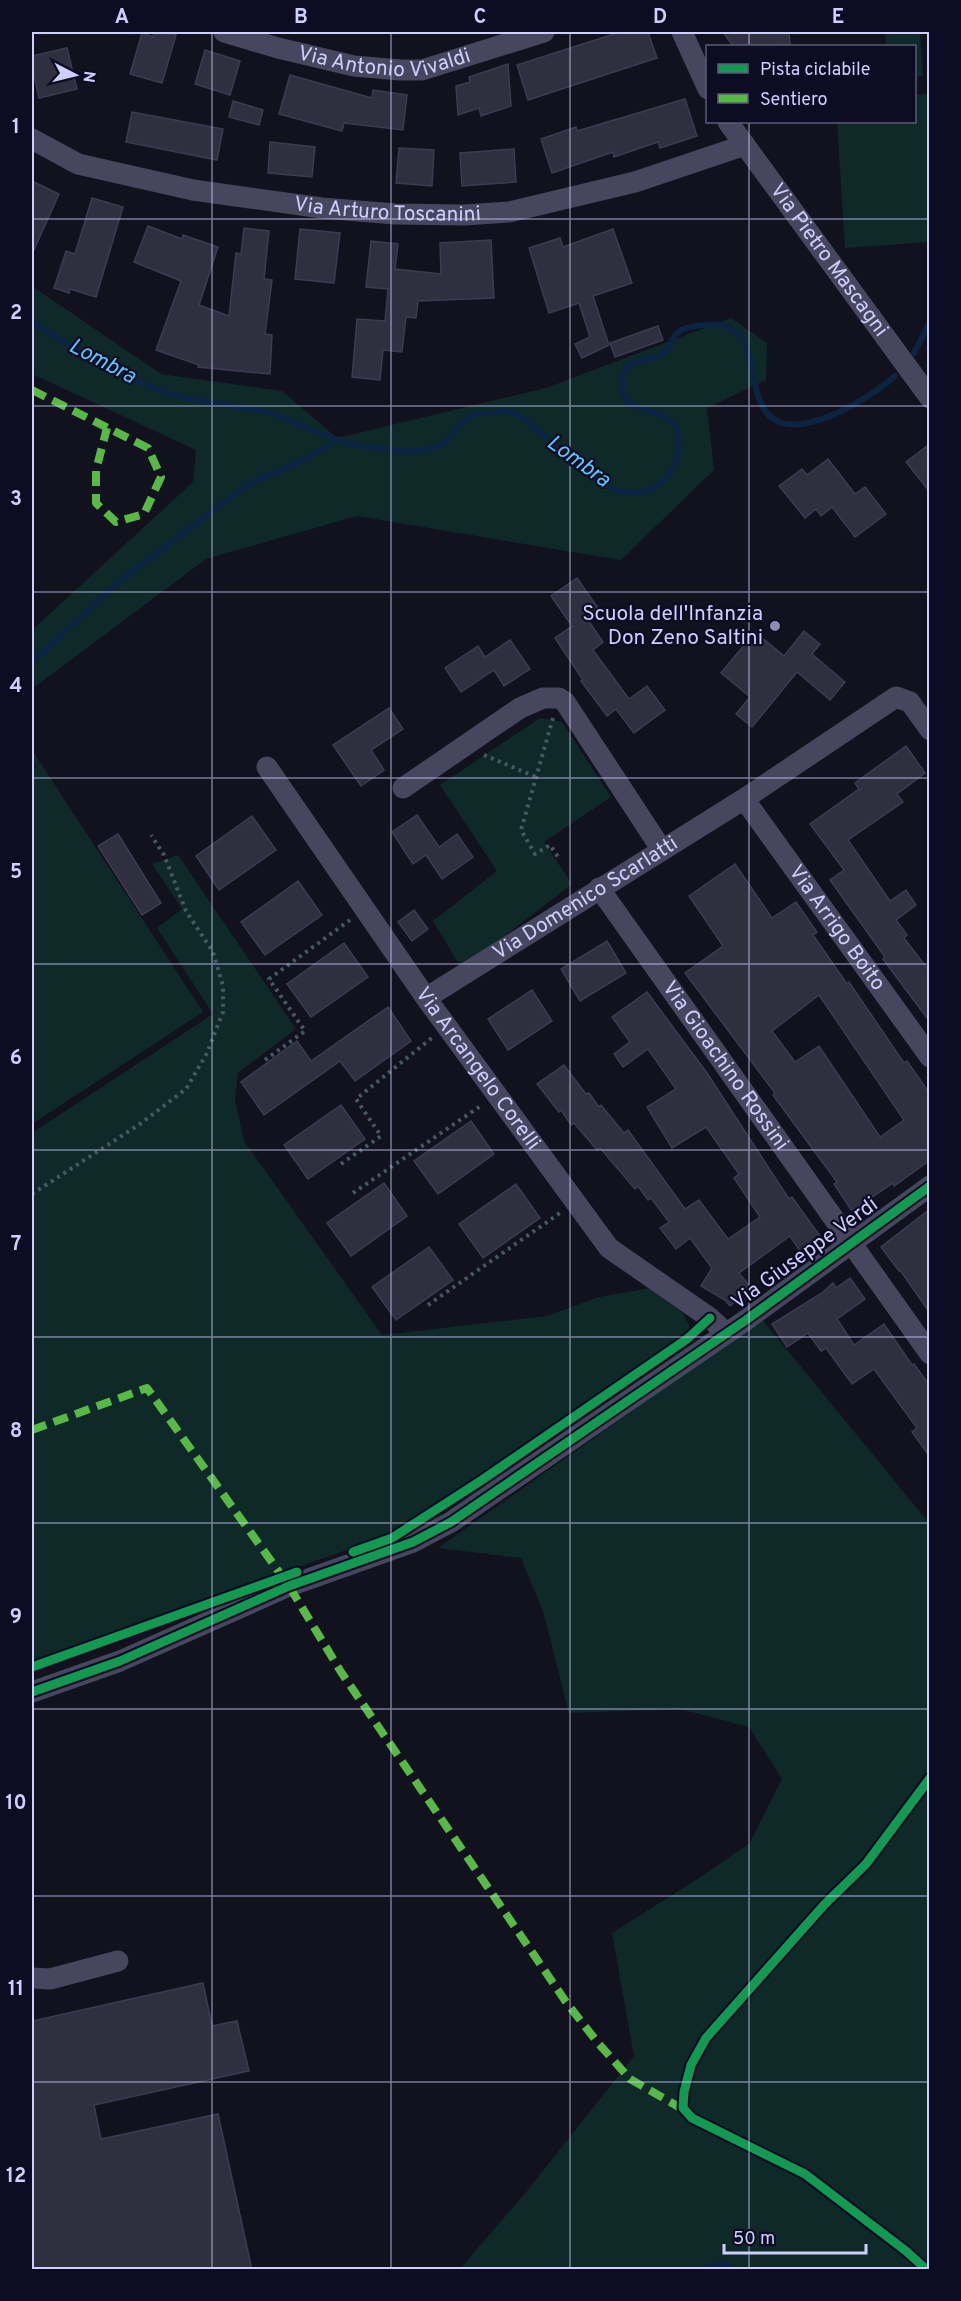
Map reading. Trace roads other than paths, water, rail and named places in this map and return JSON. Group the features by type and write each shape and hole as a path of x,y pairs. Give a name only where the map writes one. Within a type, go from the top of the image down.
{"street":[{"name":"Via Antonio Vivaldi","path":"224,32 278,48 354,66 400,70 422,70 544,32"},
{"path":"682,32 706,85"},
{"name":"Via Pietro Mascagni","path":"729,123 927,393"},
{"name":"Via Arturo Toscanini","path":"32,139 78,164 193,190 322,208 395,214 464,215 509,212 635,182 745,145"},
{"name":"Via Domenico Scarlatti","path":"426,998 744,799 896,697 910,702 930,730"},
{"path":"403,788 520,708 543,698 559,698 565,702 662,850"},
{"name":"Via Arcangelo Corelli","path":"267,767 426,998 609,1248 710,1318 726,1333"},
{"name":"Via Arrigo Boito","path":"744,799 930,1057"},
{"name":"Via Gioachino Rossini","path":"599,888 930,1354"},
{"name":"Via Giuseppe Verdi","path":"32,1692 120,1661 289,1586 413,1542 451,1522 726,1333 930,1186"},
{"path":"32,1978 50,1979 118,1961"}],"waterway":[{"name":"Lombra","path":"32,322 96,362 154,388 185,398 268,412 334,439 356,445 400,451 426,450 444,443 472,415 504,411 514,413 597,480 615,490 630,493 653,488 667,478 676,462 679,441 673,423 658,414 640,409 626,399 622,380 624,372 632,363 664,353 674,336 682,330 706,325 724,326 736,332 744,342 749,355 759,400 766,412 778,421 794,424 812,422 832,415 869,396 895,376"},
{"name":"Lombra","path":"914,353 930,322"},
{"path":"32,662 121,580 250,483 304,460 327,447 334,439"},
{"path":"699,2270 719,2264 729,2266 732,2270"}],"place":[{"name":"Scuola dell'Infanzia Don Zeno Saltini","path":"775,626"}]}
